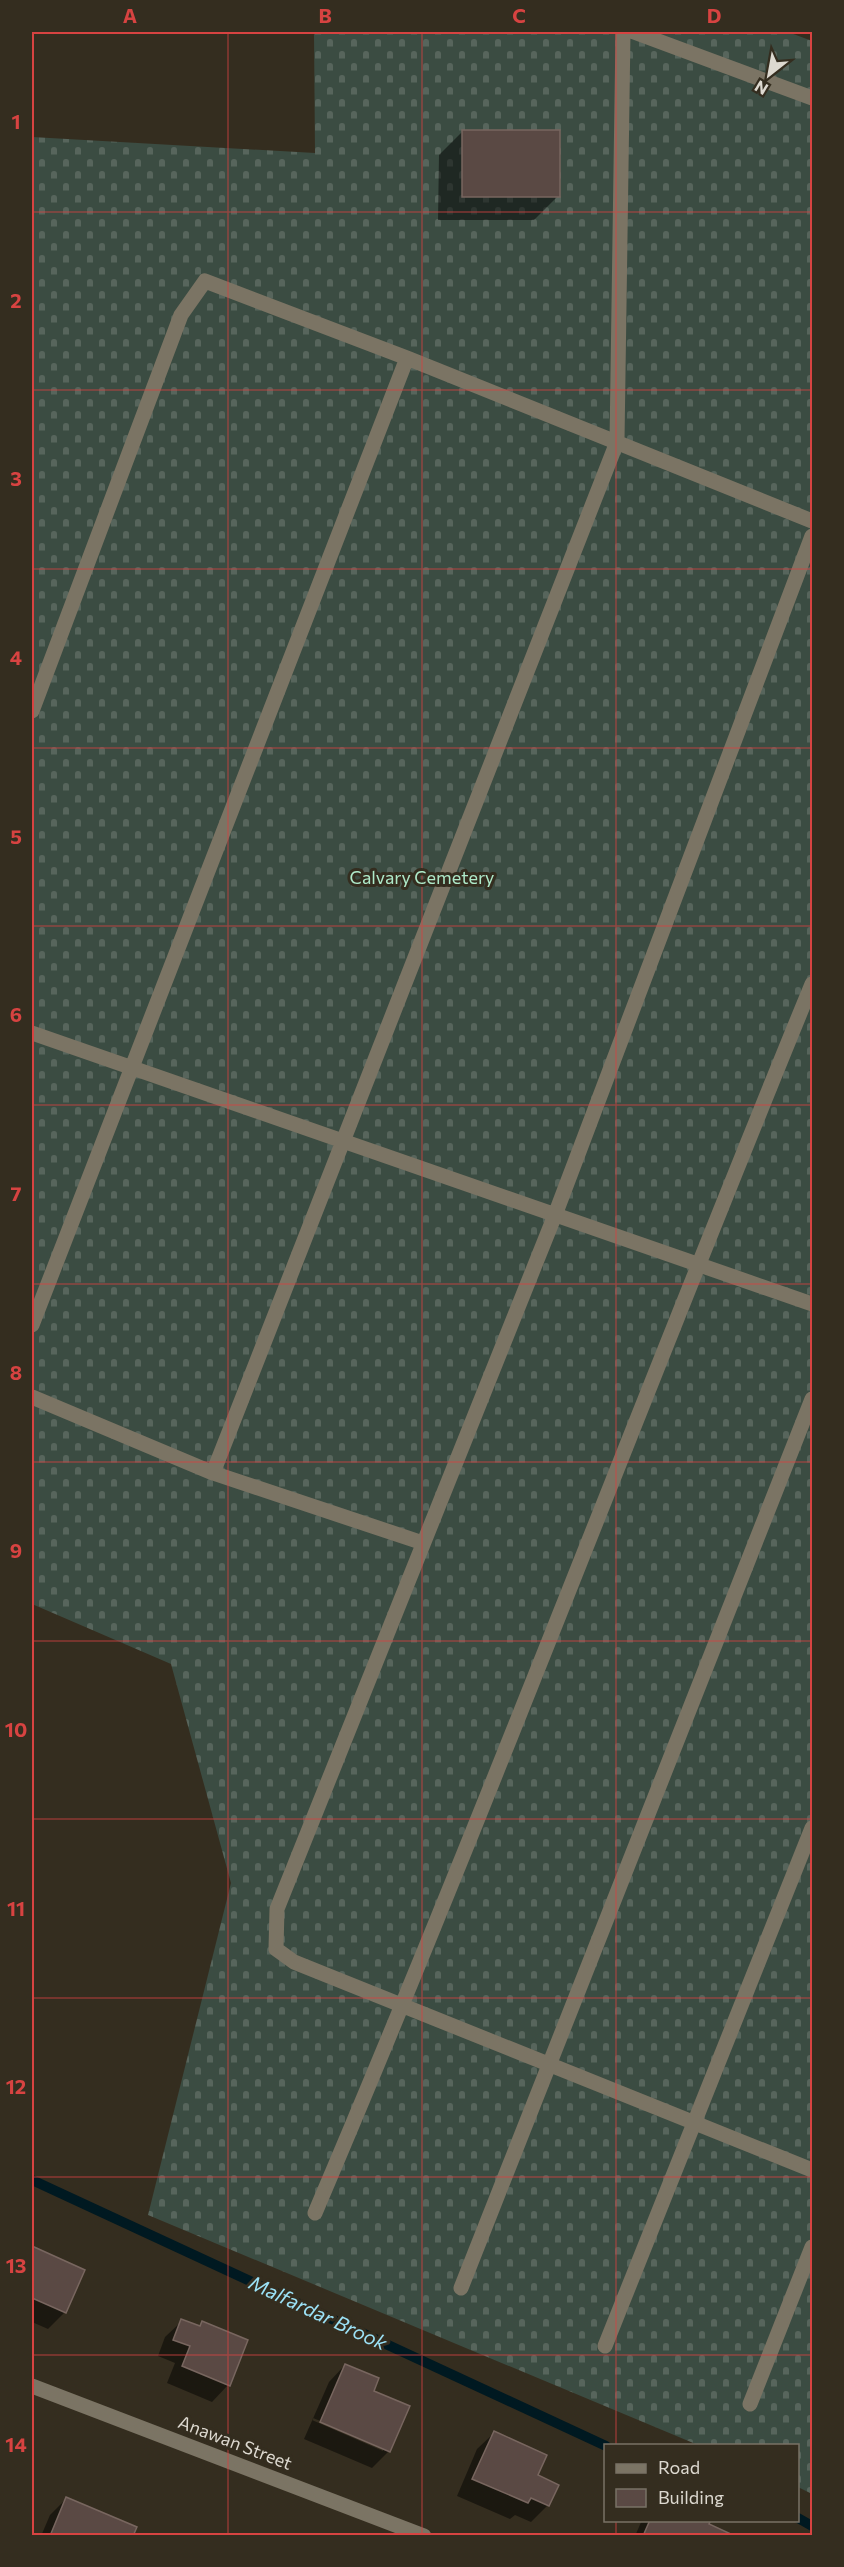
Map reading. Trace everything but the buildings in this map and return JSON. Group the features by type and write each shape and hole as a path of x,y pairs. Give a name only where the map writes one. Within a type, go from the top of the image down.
{"street":[{"path":"213,1473 617,442 623,32"},
{"path":"634,32 813,98"},
{"path":"32,711 181,315 205,281 407,358 813,521"},
{"path":"32,1325 407,358"},
{"path":"813,536 555,1215 277,1909 276,1948 294,1962 813,2170"},
{"path":"315,2213 403,2006 697,1264 813,984"},
{"path":"32,1033 813,1304"},
{"path":"32,1397 213,1473 423,1543"},
{"path":"461,2288 813,1399"},
{"path":"605,2346 813,1828"},
{"path":"750,2404 813,2247"},
{"name":"Anawan Street","path":"32,2386 424,2535"}],"green space":[{"name":"Calvary Cemetery","path":"314,32 788,32 812,41 812,2494 799,2488 799,2444 696,2444 148,2215 231,1883 171,1664 32,1604 32,137 315,153"}],"waterway":[{"name":"Malfardar Brook","path":"32,2180 604,2445"},
{"name":"Malfardar Brook","path":"799,2519 812,2526"}]}
